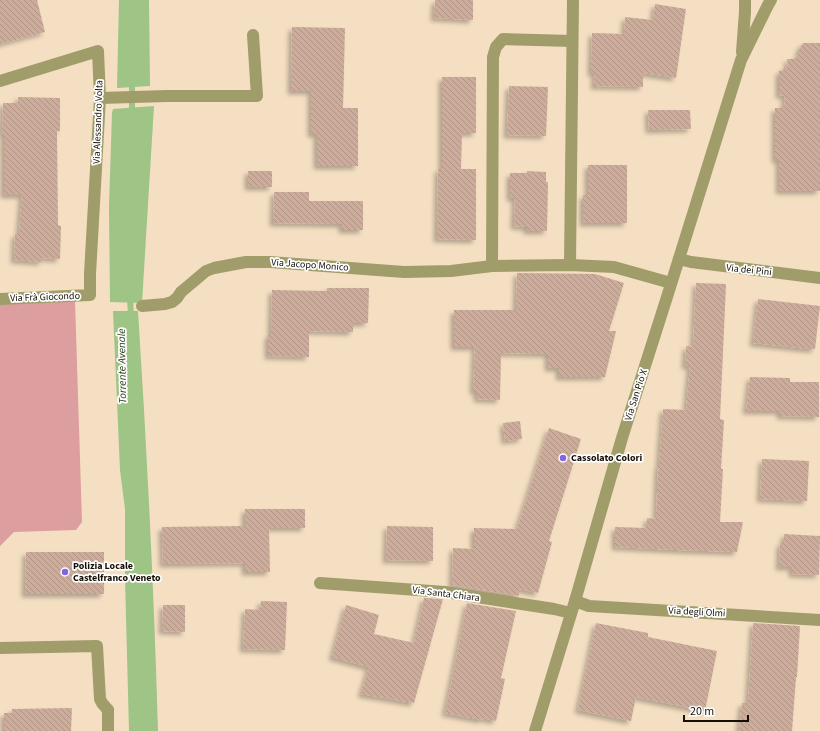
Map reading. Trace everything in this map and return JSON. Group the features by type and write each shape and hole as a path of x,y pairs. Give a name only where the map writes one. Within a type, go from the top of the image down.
{"street":[{"path":"570,265 573,0"},
{"name":"Via San Pio X","path":"741,60 745,18 744,0"},
{"name":"Via San Pio X","path":"536,731 622,438 741,60 768,5 772,0"},
{"path":"100,98 152,96 257,96 253,35"},
{"path":"492,266 493,57 496,47 504,40 572,41"},
{"name":"Via Alessandro Volta","path":"0,81 98,51 100,98 90,295"},
{"name":"Via dei Pini","path":"679,259 691,262 820,278"},
{"name":"Via Jacopo Monico","path":"142,306 172,302 181,292 206,271 246,262 270,262 404,272 451,271 492,266 570,265 614,267 671,283"},
{"name":"Via Frà Giocondo","path":"0,299 90,295"},
{"name":"Via Santa Chiara","path":"320,583 445,592 554,609 573,607"},
{"name":"Via degli Olmi","path":"573,607 589,606 820,620"},
{"path":"0,648 97,646 100,699 108,710 108,731"}],"shaded area":[{"path":"75,300 82,522 76,530 14,532 0,546 0,301"}],"water":[{"path":"119,0 149,0 150,86 117,88"},
{"path":"154,106 142,303 110,302 109,206 112,113 113,109"},
{"path":"113,311 138,311 150,521 158,731 129,731 125,579 125,509 120,470"}],"building":[{"path":"0,0 37,0 45,32 0,44"},
{"path":"435,0 473,0 473,20 434,18"},
{"path":"655,4 686,9 676,78 643,73 643,87 594,86 595,73 591,73 592,33 624,34 625,17 653,20"},
{"path":"292,27 345,28 343,108 358,108 358,166 317,166 317,134 311,134 311,91 291,91"},
{"path":"803,43 820,43 820,191 779,191 779,160 775,160 775,108 784,108 785,96 779,95 779,71 783,71 784,67 788,67 787,59 796,59"},
{"path":"442,77 476,77 476,133 462,133 461,169 476,169 476,240 437,239 438,169 442,169"},
{"path":"509,86 548,87 546,136 507,135"},
{"path":"18,97 60,98 60,131 57,131 58,225 61,226 60,259 42,258 42,262 14,260 15,234 19,234 22,195 4,195 4,134 2,133 3,103 18,103"},
{"path":"648,110 690,110 691,129 649,130"},
{"path":"588,165 627,165 627,223 583,223 583,195 588,195"},
{"path":"248,171 272,171 272,187 248,187"},
{"path":"527,171 546,172 546,182 548,182 547,231 527,231 527,227 514,226 515,198 510,198 510,173 527,173"},
{"path":"274,192 309,192 309,201 363,201 363,230 342,230 342,224 273,223"},
{"path":"517,273 595,274 624,283 609,331 616,331 605,377 559,377 559,368 548,368 548,354 501,353 500,400 477,399 477,391 473,391 475,347 454,347 454,310 516,310"},
{"path":"696,283 726,284 720,419 724,420 720,522 743,522 737,552 615,547 615,527 647,528 647,518 656,519 658,466 663,409 686,410 690,366 685,366 686,346 693,347"},
{"path":"327,288 369,288 368,323 353,323 353,332 309,331 309,357 268,356 268,335 271,335 272,290 327,291"},
{"path":"758,299 820,306 815,349 753,343"},
{"path":"750,377 790,378 790,382 819,382 819,417 780,416 780,411 746,411"},
{"path":"520,421 522,439 505,441 503,423"},
{"path":"549,428 581,439 549,541 552,542 538,593 520,589 519,596 452,585 453,548 474,549 474,528 517,529"},
{"path":"762,459 809,461 807,501 760,499"},
{"path":"245,509 305,509 305,528 269,528 270,572 245,572 245,563 163,564 162,527 245,526"},
{"path":"387,526 433,527 433,561 386,560"},
{"path":"784,534 820,536 819,575 792,574 792,567 779,567 780,543 784,543"},
{"path":"26,552 104,552 104,594 25,594"},
{"path":"424,598 443,599 414,703 361,694 369,667 332,657 346,605 379,615 374,634 414,643"},
{"path":"261,601 287,602 285,650 243,649 245,609 260,610"},
{"path":"467,603 516,611 501,678 505,679 496,721 445,713"},
{"path":"163,605 185,605 185,632 162,631"},
{"path":"596,623 648,633 648,637 717,651 705,711 636,697 631,721 578,710"},
{"path":"753,623 800,626 792,731 739,731 742,703 748,703"},
{"path":"72,708 71,731 4,731 4,713 12,713 12,709"}],"waterway":[{"name":"Torrente Avenale","path":"132,80 132,114"},
{"name":"Torrente Avenale","path":"130,296 131,318"}],"place":[{"name":"Cassolato Colori","path":"563,458"},
{"name":"Polizia Locale Castelfranco Veneto","path":"65,572"}]}
